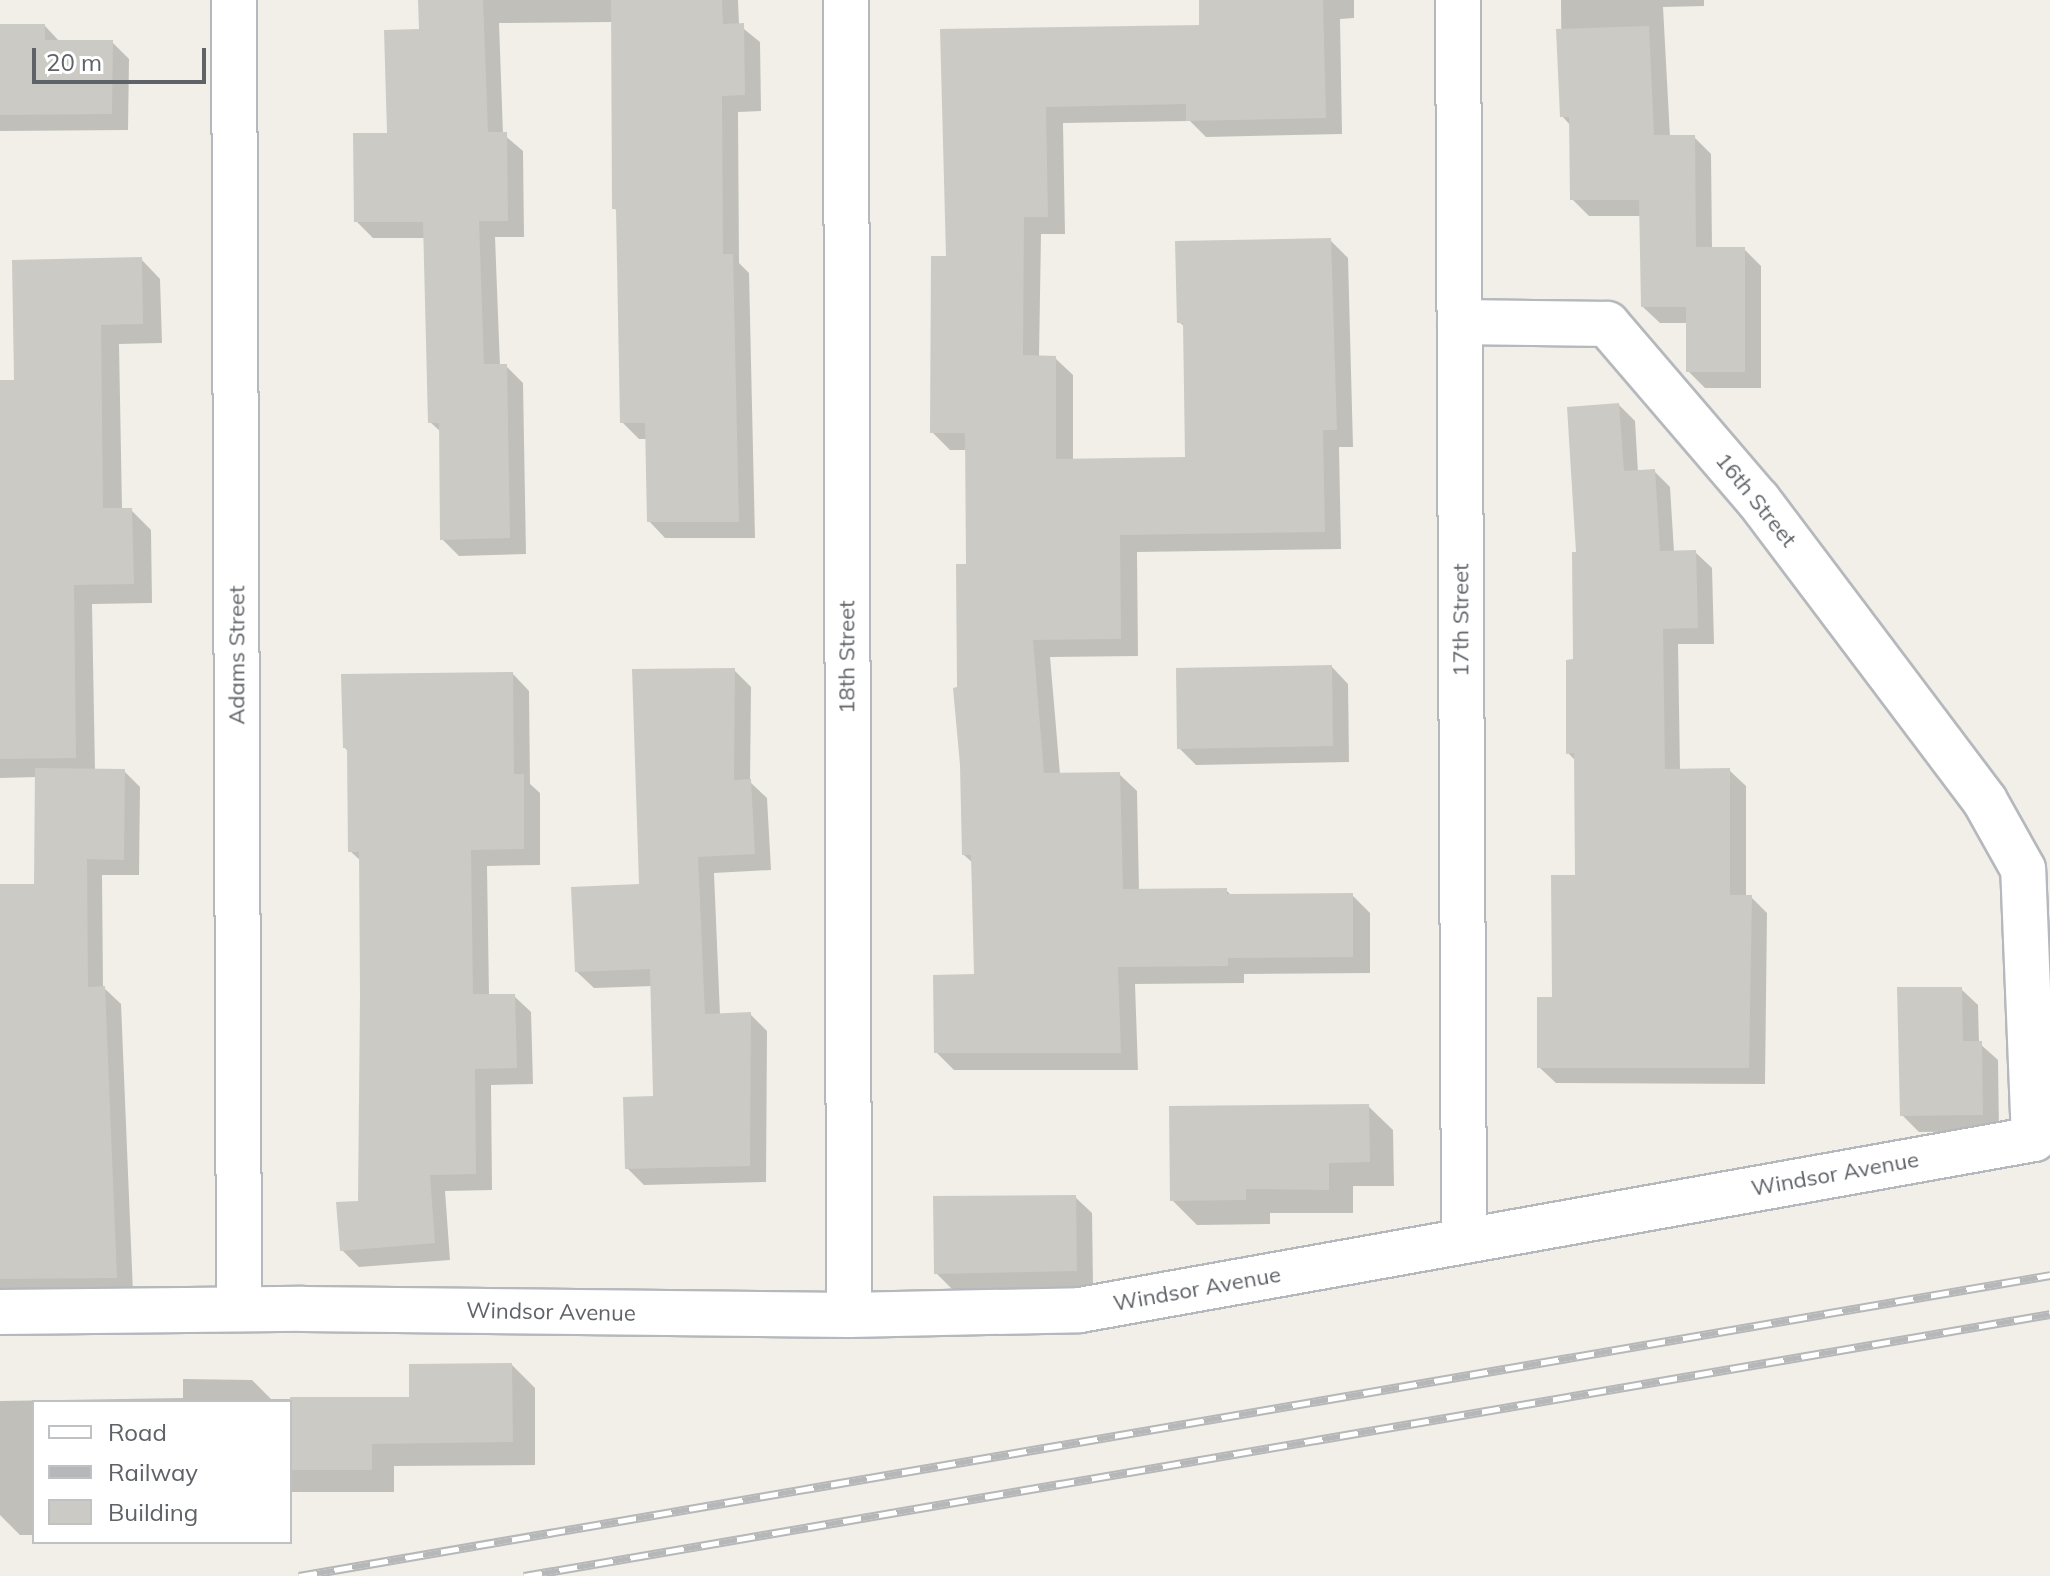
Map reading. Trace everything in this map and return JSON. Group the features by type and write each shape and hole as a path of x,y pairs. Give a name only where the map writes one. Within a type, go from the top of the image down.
{"street":[{"name":"Adams Street","path":"234,0 239,1309"},
{"name":"18th Street","path":"846,0 849,1315"},
{"name":"17th Street","path":"1458,0 1464,1240"},
{"name":"16th Street","path":"1460,322 1607,324 1758,500 1985,801"},
{"name":"Windsor Avenue","path":"0,1312 239,1309 849,1315 1080,1310 2034,1139 2023,869 1985,801"}],"building":[{"path":"418,0 483,0 488,132 507,132 508,221 479,221 484,364 507,364 510,538 440,540 439,423 428,423 423,222 354,222 353,133 387,133 384,30 419,29"},
{"path":"611,0 722,0 723,24 744,23 745,95 722,96 723,254 733,254 739,522 647,522 645,423 620,423 616,209 612,209"},
{"path":"1199,0 1323,0 1326,118 1186,121 1186,104 1046,107 1048,217 1024,217 1023,355 1056,356 1056,459 1185,457 1183,323 1177,323 1175,241 1331,238 1337,430 1323,430 1325,532 1120,535 1121,639 1033,640 1044,773 1120,772 1123,889 1227,888 1227,894 1353,893 1353,957 1228,958 1228,966 1118,967 1121,1053 934,1053 933,975 974,974 971,855 962,855 960,765 953,688 957,687 956,564 966,564 965,433 930,433 931,256 946,256 940,29 1199,25"},
{"path":"0,24 45,24 45,40 113,40 112,114 0,115"},
{"path":"1649,26 1654,135 1695,135 1696,247 1745,247 1745,372 1686,372 1686,307 1641,307 1639,200 1570,200 1569,117 1560,117 1556,29"},
{"path":"142,257 143,324 101,325 103,508 132,508 134,584 74,585 76,758 0,759 0,380 14,380 12,260"},
{"path":"1619,403 1624,471 1655,469 1660,551 1696,550 1698,628 1663,629 1665,769 1730,768 1730,895 1752,895 1749,1068 1537,1068 1537,997 1552,997 1551,875 1575,875 1574,753 1566,754 1566,660 1573,659 1572,552 1576,552 1567,407"},
{"path":"1332,665 1333,746 1177,749 1176,668"},
{"path":"735,668 734,780 751,779 755,854 698,857 705,1014 751,1012 750,1166 625,1169 623,1097 653,1096 650,969 575,972 571,887 639,884 632,669"},
{"path":"513,672 514,774 524,774 524,849 471,850 473,994 515,994 517,1068 475,1069 476,1174 430,1175 435,1243 340,1251 336,1202 358,1201 360,996 359,852 348,852 347,748 343,748 341,674"},
{"path":"35,768 125,769 124,860 87,859 88,987 105,986 117,1278 0,1279 0,884 34,884"},
{"path":"1897,987 1962,987 1963,1041 1982,1041 1983,1115 1900,1116"},
{"path":"1369,1104 1370,1162 1329,1163 1329,1190 1246,1189 1246,1200 1170,1201 1169,1106"},
{"path":"1076,1195 1077,1271 934,1274 933,1196"},
{"path":"512,1363 513,1442 372,1444 372,1470 292,1470 290,1397 409,1397 409,1364"}],"railway":[{"path":"299,1576 2050,1275"},
{"path":"524,1576 2050,1314"}]}
